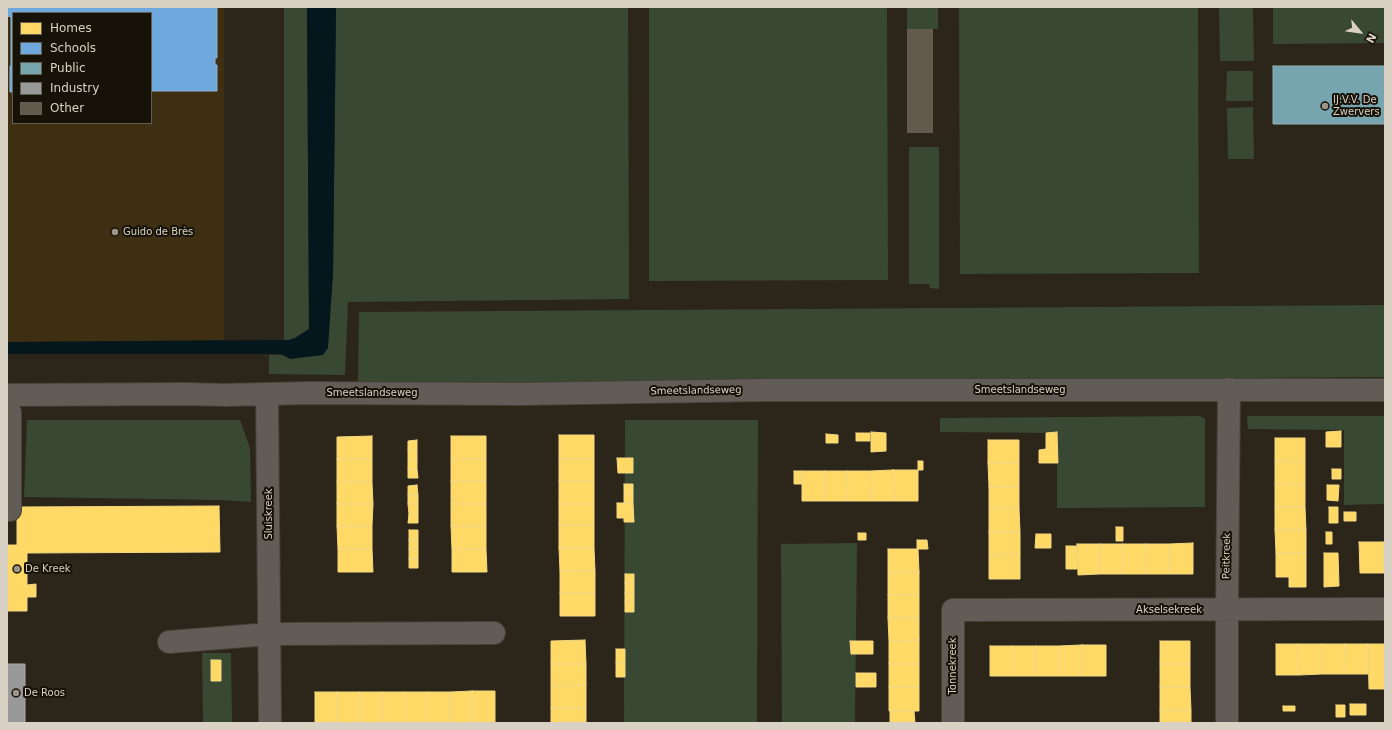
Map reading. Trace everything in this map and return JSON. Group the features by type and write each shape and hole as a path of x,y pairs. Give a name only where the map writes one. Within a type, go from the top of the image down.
{"street":[{"name":"Peitkreek","path":"1227,723 1226,610 1229,389"},
{"name":"Smeetslandseweg","path":"7,395 521,394 766,390 1385,390"},
{"name":"Sluiskreek","path":"267,394 270,723"},
{"path":"7,404 10,412 10,510 7,510"},
{"name":"Akselsekreek","path":"952,610 1385,609"},
{"name":"Tonnekreek","path":"952,610 953,723"},
{"path":"169,642 269,634 494,633"}],"shaded area":[{"name":"Guido de Brès","path":"7,7 224,7 224,340 7,342"},
{"path":"307,7 336,7 333,274 328,348 323,355 290,359 281,354 7,354 7,342 289,340 309,329"}],"green space":[{"path":"284,7 307,7 309,329 289,340 284,340"},
{"path":"336,7 628,7 629,299 348,302 345,375 269,374 269,355 322,355 333,274"},
{"path":"649,7 887,7 888,280 649,281"},
{"path":"907,7 938,7 938,29 907,29"},
{"path":"959,7 1198,7 1199,273 960,274"},
{"path":"1219,7 1253,7 1254,61 1220,61"},
{"path":"1273,7 1385,7 1385,43 1273,44"},
{"path":"1227,71 1253,71 1253,101 1226,101"},
{"path":"1253,107 1254,159 1228,159 1227,108"},
{"path":"909,147 939,147 939,289 930,288 929,284 909,284"},
{"path":"1385,305 1385,377 770,382 358,383 359,312"},
{"path":"1200,416 1205,419 1205,507 1057,508 1057,433 940,432 940,418"},
{"path":"1247,416 1385,416 1385,504 1344,505 1344,430 1248,429"},
{"path":"27,420 240,420 250,448 251,502 221,500 24,497"},
{"path":"625,420 758,420 757,723 624,723"},
{"path":"857,543 855,723 782,723 781,544"},
{"path":"202,653 231,653 232,723 203,723"}],"building: Homes":[{"path":"1341,431 1341,447 1326,447 1326,432"},
{"path":"871,432 886,433 886,451 871,452"},
{"path":"1057,432 1058,463 1039,463 1039,450 1046,449 1046,433"},
{"path":"856,433 870,433 870,441 856,441"},
{"path":"826,434 838,435 838,443 826,443"},
{"path":"559,435 594,435 594,459 559,459"},
{"path":"372,436 372,459 337,459 337,437"},
{"path":"451,436 486,436 486,459 451,459"},
{"path":"1275,438 1305,438 1305,462 1275,461"},
{"path":"417,440 417,450 408,450 408,441"},
{"path":"988,440 1019,440 1019,463 988,463"},
{"path":"408,450 417,450 417,459 408,460"},
{"path":"617,458 633,458 633,473 618,473"},
{"path":"337,459 372,459 372,482 337,482"},
{"path":"417,459 417,469 408,469 408,460"},
{"path":"451,459 486,459 486,481 451,481"},
{"path":"559,459 594,459 594,481 559,481"},
{"path":"918,461 923,461 923,470 918,470"},
{"path":"1275,461 1305,462 1305,485 1275,484"},
{"path":"988,463 1019,463 1019,487 989,487"},
{"path":"408,469 417,469 418,478 408,478"},
{"path":"1332,469 1341,469 1341,479 1332,479"},
{"path":"893,470 918,470 918,501 894,501"},
{"path":"893,470 894,501 871,501 870,471"},
{"path":"794,471 802,471 802,484 794,484"},
{"path":"802,471 825,471 825,501 802,501"},
{"path":"825,471 847,471 848,501 825,501"},
{"path":"847,471 870,471 871,501 848,501"},
{"path":"451,481 486,481 486,504 451,504"},
{"path":"559,481 594,481 594,504 559,504"},
{"path":"337,482 372,482 373,504 337,504"},
{"path":"624,484 633,484 633,493 624,494"},
{"path":"1275,484 1305,485 1305,507 1275,507"},
{"path":"417,485 418,495 408,495 408,486"},
{"path":"1327,485 1339,485 1338,501 1327,500"},
{"path":"989,487 1019,487 1019,508 989,509"},
{"path":"633,493 633,503 624,503 624,494"},
{"path":"408,495 418,495 418,504 408,504"},
{"path":"617,503 633,503 634,522 624,522 624,518 617,518"},
{"path":"337,504 373,504 372,526 337,526"},
{"path":"408,504 418,504 418,514 409,514"},
{"path":"451,504 486,504 486,526 451,526"},
{"path":"559,504 594,504 594,525 559,525"},
{"name":"De Kreek","path":"219,506 220,552 27,553 27,585 36,584 36,597 27,597 27,611 7,611 7,545 17,545 17,507"},
{"path":"1275,507 1305,507 1306,530 1275,530"},
{"path":"1329,507 1338,507 1338,523 1329,523"},
{"path":"1019,508 1020,532 989,532 989,509"},
{"path":"1344,512 1356,512 1356,521 1344,521"},
{"path":"409,514 418,514 418,523 408,523"},
{"path":"559,525 594,525 594,548 559,548"},
{"path":"337,526 372,526 372,549 338,549"},
{"path":"451,526 486,526 486,549 452,549"},
{"path":"1116,527 1123,527 1123,541 1116,541"},
{"path":"409,530 418,530 418,540 409,540"},
{"path":"1275,530 1306,530 1306,553 1276,553"},
{"path":"989,532 1020,532 1020,554 989,555"},
{"path":"1326,532 1332,532 1332,544 1326,544"},
{"path":"858,533 866,533 866,540 858,540"},
{"path":"1036,534 1051,534 1051,548 1035,548"},
{"path":"409,540 418,540 418,549 409,549"},
{"path":"917,540 927,540 928,549 917,549"},
{"path":"1359,542 1383,542 1383,573 1360,573"},
{"path":"1383,542 1385,542 1385,573 1383,573"},
{"path":"1193,543 1193,574 1169,574 1169,544"},
{"path":"1077,544 1100,544 1100,574 1078,575"},
{"path":"1100,544 1123,544 1123,574 1100,574"},
{"path":"1123,544 1146,544 1146,574 1123,574"},
{"path":"1146,544 1169,544 1169,574 1146,574"},
{"path":"1066,546 1077,546 1077,569 1066,569"},
{"path":"559,548 594,548 595,571 560,571"},
{"path":"338,549 372,549 373,572 338,572"},
{"path":"409,549 418,549 418,559 409,559"},
{"path":"452,549 486,549 487,572 452,572"},
{"path":"888,549 918,549 919,572 888,573"},
{"path":"1276,553 1306,553 1306,587 1289,587 1289,577 1276,577"},
{"path":"1324,553 1338,553 1339,586 1324,587"},
{"path":"1020,554 1020,579 989,579 989,555"},
{"path":"409,559 418,559 418,568 409,568"},
{"path":"560,571 595,571 595,593 560,593"},
{"path":"919,572 919,595 888,595 888,573"},
{"path":"625,574 634,574 634,584 625,583"},
{"path":"625,583 634,584 634,593 625,593"},
{"path":"560,593 595,593 595,616 560,616"},
{"path":"625,593 634,593 634,602 625,602"},
{"path":"888,595 919,595 919,618 888,618"},
{"path":"625,602 634,602 634,612 625,612"},
{"path":"888,618 919,618 919,640 889,641"},
{"path":"585,640 586,664 551,664 551,641"},
{"path":"919,640 919,664 889,664 889,641"},
{"path":"850,641 873,641 873,654 851,654"},
{"path":"1160,641 1190,641 1190,664 1160,664"},
{"path":"1276,644 1298,644 1299,675 1276,675"},
{"path":"1298,644 1322,644 1322,674 1299,675"},
{"path":"1322,644 1345,644 1344,674 1322,674"},
{"path":"1345,644 1368,644 1368,674 1344,674"},
{"path":"1368,644 1385,644 1385,689 1369,689"},
{"path":"1082,645 1106,645 1106,676 1082,676"},
{"path":"1082,645 1082,676 1059,676 1059,646"},
{"path":"990,646 1013,646 1013,676 990,676"},
{"path":"1013,646 1036,646 1036,676 1013,676"},
{"path":"1036,646 1059,646 1059,676 1036,676"},
{"path":"616,649 625,649 625,663 616,663"},
{"path":"211,660 221,660 221,681 211,681"},
{"path":"616,663 625,663 625,677 616,677"},
{"path":"551,664 586,664 586,685 551,686"},
{"path":"889,664 919,664 919,687 889,687"},
{"path":"1160,664 1190,664 1190,687 1160,687"},
{"path":"856,673 876,673 876,687 856,687"},
{"path":"586,685 586,708 551,708 551,686"},
{"path":"889,687 919,687 919,711 889,711"},
{"path":"1160,687 1190,687 1191,710 1160,710"},
{"path":"472,691 495,691 495,723 472,723"},
{"path":"472,691 472,723 450,723 450,692"},
{"path":"315,692 337,692 337,723 315,723"},
{"path":"337,692 360,692 360,723 337,723"},
{"path":"360,692 382,692 382,723 360,723"},
{"path":"382,692 405,692 405,723 382,723"},
{"path":"405,692 427,692 427,723 405,723"},
{"path":"427,692 450,692 450,723 427,723"},
{"path":"1350,704 1366,704 1366,715 1350,715"},
{"path":"1336,705 1345,705 1345,717 1336,717"},
{"path":"1283,706 1295,706 1295,711 1283,711"},
{"path":"551,708 586,708 586,723 551,723"},
{"path":"1160,710 1191,710 1191,723 1160,723"},
{"path":"890,711 914,711 915,723 890,723"}],"building: Schools":[{"path":"7,7 217,7 217,58 215,58 215,65 217,65 217,91 152,91 152,12 12,12 12,92 10,92 11,17 7,16"}],"building: Public":[{"path":"1273,66 1385,66 1385,124 1273,124"}],"building: Industry":[{"name":"De Roos","path":"7,664 25,664 25,723 7,723"}],"building: Other":[{"path":"907,29 933,29 933,133 907,133"}],"place":[{"name":"IJ.V.V. De Zwervers","path":"1325,106"},
{"name":"Guido de Brès","path":"115,232"},
{"name":"De Kreek","path":"17,569"},
{"name":"De Roos","path":"16,693"}]}
